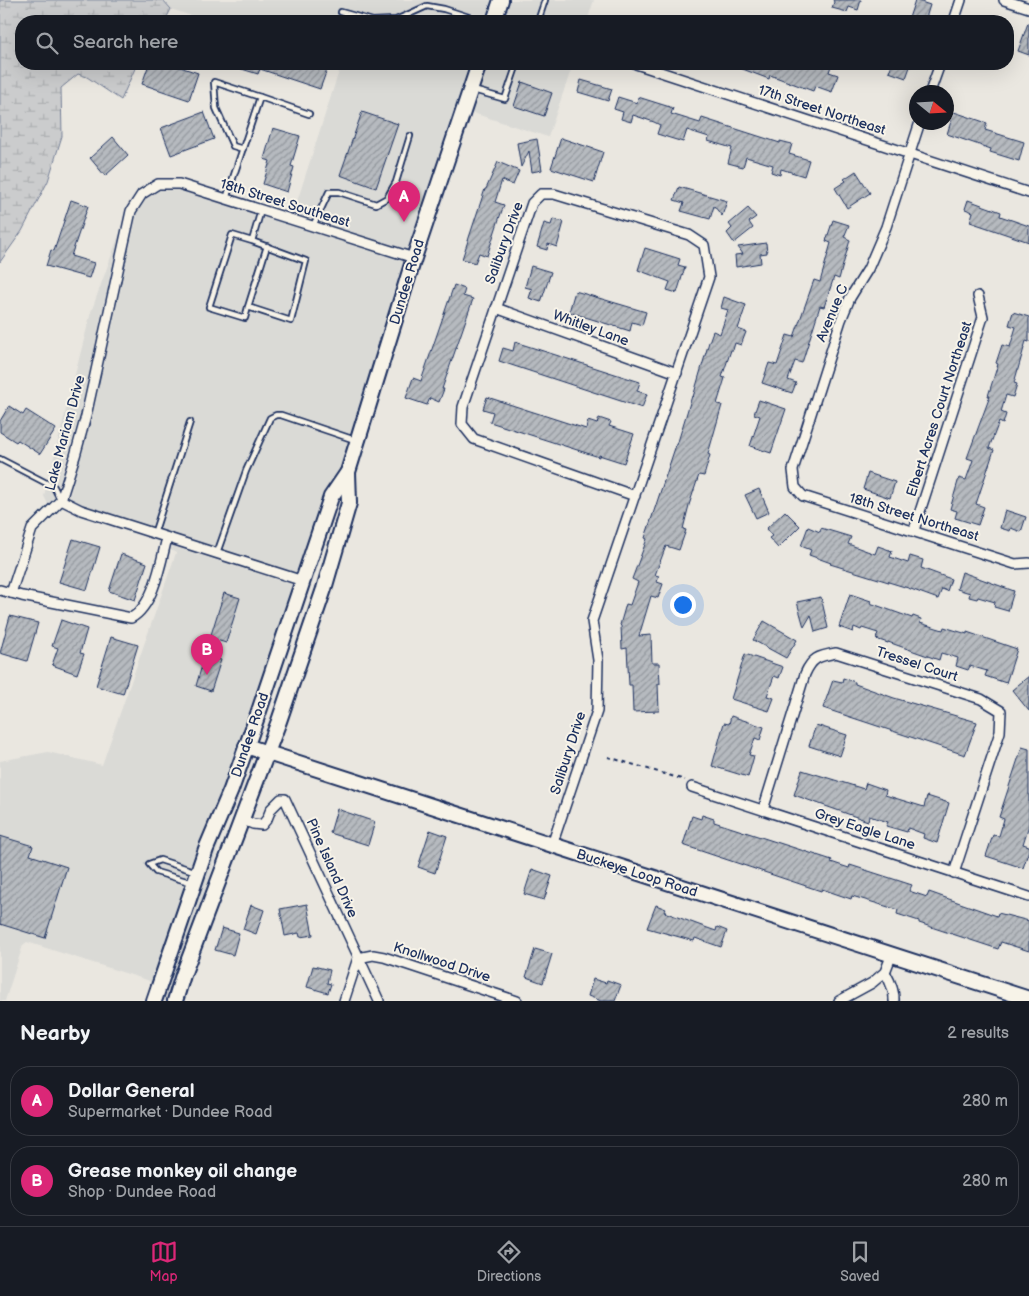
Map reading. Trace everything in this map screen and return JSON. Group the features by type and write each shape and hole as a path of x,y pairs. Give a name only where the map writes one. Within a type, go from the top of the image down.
{"main road":[{"path":"496,15 501,0"},
{"name":"Dundee Road","path":"154,1001 196,878 246,746 331,497 348,472 414,258 478,70"},
{"name":"Dundee Road","path":"175,1001 183,975 243,820 324,589 349,503 348,472"},
{"name":"Buckeye Loop Road","path":"246,746 1029,999"}],"street":[{"path":"956,15 961,0"},
{"path":"1004,0 1029,8"},
{"name":"17th Street Northeast","path":"654,70 1029,193"},
{"path":"932,85 938,70"},
{"name":"Avenue C","path":"795,487 793,470 841,320 850,298 868,269 886,228 917,130"},
{"name":"18th Street Southeast","path":"149,189 158,184 178,184 414,258"},
{"name":"Lake Mariam Drive","path":"149,189 142,194 131,211 86,416 61,500 81,510 303,582"},
{"name":"Salibury Drive","path":"552,845 597,711 598,660 592,621 635,496 677,373 709,277 704,245 689,235 554,194 541,194 532,203 463,407 462,424 474,439 635,496"},
{"name":"Elbert Acres Court Northeast","path":"914,530 983,317 978,296"},
{"name":"Whitley Lane","path":"496,308 677,373"},
{"name":"18th Street Northeast","path":"795,487 803,496 850,512 914,530 1015,564 1029,563"},
{"path":"11,593 32,529 61,500"},
{"path":"0,590 132,618 142,610 149,597 167,538"},
{"name":"Tressel Court","path":"762,810 805,674 810,663 821,655 836,653 981,699 1001,711 1000,732 954,873"},
{"name":"Grey Eagle Lane","path":"689,783 762,810 1029,897"},
{"name":"Pine Island Drive","path":"243,820 262,825 271,809 280,799 286,799 379,1001"},
{"path":"839,1001 872,983 886,972 892,954"},
{"name":"Knollwood Drive","path":"358,958 373,955 384,957 517,1001"},
{"path":"344,1001 358,958"},
{"path":"886,972 895,997 894,1001"}],"lane":[{"path":"540,15 545,0"},
{"path":"407,15 427,6 471,15"},
{"path":"341,12 351,15"},
{"path":"471,89 505,99 514,70"},
{"path":"243,149 233,146 216,108 214,82 309,114"},
{"path":"226,199 260,98"},
{"path":"313,226 329,192 339,192 376,204 387,198 396,182 410,136"},
{"path":"252,241 261,210"},
{"path":"248,307 291,321 306,261 267,246 232,235 209,307 245,318 248,307 267,246"},
{"path":"217,554 246,472 270,418 281,415 358,441"},
{"path":"154,534 190,422"},
{"path":"0,459 54,488 61,500"},
{"path":"160,860 196,878 156,872 149,864 160,860"}],"path":[{"path":"608,757 689,783"}],"shaded area":[{"path":"164,0 494,0 489,15 189,15 171,9"},
{"path":"508,0 594,0 589,15 503,14"},
{"path":"339,70 471,70 409,251 293,214"},
{"path":"484,70 571,70 548,137 470,112"},
{"path":"160,190 178,190 406,262 342,470 298,574 83,505 69,498 92,417 137,213 147,198"},
{"path":"120,232 80,414 55,497 48,504 44,496 91,312"},
{"path":"172,546 295,585 252,712 200,847 147,1001 151,986 147,980 27,942 23,945 5,1001 0,1001 0,761 48,752 102,765 176,553 171,550"},
{"path":"225,821 212,869 168,1001 161,1001 181,939"}],"green space":[{"path":"0,0 163,0 171,9 168,15 15,15 15,70 134,70 121,100 87,77 78,74 61,88 62,136 48,181 22,231 0,262"}],"building":[{"path":"833,0 861,0 858,10 849,7 847,12 832,8"},
{"path":"915,0 930,5 927,15 910,15"},
{"path":"1029,23 1029,55 1018,51"},
{"path":"147,70 189,70 198,73 189,100 142,84"},
{"path":"245,70 260,70 258,74"},
{"path":"263,70 327,70 320,89"},
{"path":"745,70 830,70 829,72 838,75 832,92 815,86 813,91 770,75 769,79"},
{"path":"890,70 909,70 906,78 889,72"},
{"path":"581,80 612,89 608,101 578,92"},
{"path":"522,82 552,93 544,116 514,106"},
{"path":"618,97 637,103 638,97 673,108 671,114 700,123 702,118 780,143 780,141 792,144 789,154 809,160 804,176 781,169 780,175 771,172 773,165 746,157 743,167 728,163 732,148 708,141 709,137 687,130 683,142 657,134 660,125 654,122 633,115 631,122 621,119 623,112 614,109"},
{"path":"204,112 214,139 171,155 161,128"},
{"path":"362,112 398,124 376,188 340,175"},
{"path":"954,112 987,123 985,130 1024,142 1019,161 990,152 991,149 947,134 948,130 954,130"},
{"path":"273,128 300,136 291,166 294,167 287,192 263,184 270,161 264,159"},
{"path":"113,137 128,155 105,176 90,158"},
{"path":"561,138 603,152 594,182 551,168"},
{"path":"537,139 542,170 532,172 529,151 521,167 517,143"},
{"path":"498,162 519,171 513,185 502,180 495,202 504,205 487,256 479,253 475,263 462,259 485,189"},
{"path":"856,171 870,193 847,208 835,188"},
{"path":"679,187 727,201 722,216 714,206 710,219 681,211 684,203 674,200"},
{"path":"71,200 88,206 71,256 94,263 89,278 46,266 51,250 54,251"},
{"path":"968,200 1001,212 1000,216 1029,226 1029,242 970,222 973,212 965,209"},
{"path":"748,208 756,217 749,222 753,228 734,243 727,233 732,228 729,224"},
{"path":"553,219 564,222 557,247 548,244 547,250 537,247 544,223 551,225"},
{"path":"833,220 849,225 844,237 850,240 839,279 834,277 824,307 820,306 802,363 795,361 788,380 796,383 792,393 762,383 769,363 777,365 787,335 794,337 814,280 820,282 831,243 826,241"},
{"path":"766,243 767,253 760,254 761,263 736,267 735,255 743,254 738,247"},
{"path":"645,248 680,259 678,265 685,267 677,293 667,290 670,282 638,270"},
{"path":"531,266 551,272 541,302 529,298 532,289 525,287"},
{"path":"454,285 465,289 463,296 473,299 439,402 430,398 427,405 406,398 413,378 421,381"},
{"path":"575,291 646,312 642,325 632,322 630,331 569,312"},
{"path":"724,297 746,305 738,329 746,332 741,345 735,343 733,350 731,350 722,377 725,378 717,404 722,405 708,454 710,455 704,476 699,475 689,505 683,529 686,530 679,550 666,546 655,575 659,576 657,582 663,584 658,598 651,596 639,636 651,635 652,663 659,663 659,711 633,712 632,685 629,685 627,648 622,649 620,625 626,604 630,605 638,582 632,579 647,539 645,538 693,397 709,342 713,331 720,334 728,310 721,308"},
{"path":"1013,312 1029,317 1029,342 1026,341 1014,383 1017,384 1013,397 1006,395 1001,412 1006,414 1003,424 999,422 989,448 994,450 976,504 984,507 978,525 955,518 957,511 950,509 959,478 966,480 973,460 967,458 990,396 988,396 1002,345 1010,347 1016,327 1009,325"},
{"path":"515,342 640,382 637,391 647,394 642,408 499,361 503,348 513,351"},
{"path":"487,397 586,429 588,421 597,424 599,418 611,422 609,426 634,434 624,463 599,455 599,457 490,422 493,412 483,409"},
{"path":"759,400 786,409 771,453 750,446 760,416 754,414"},
{"path":"9,406 23,415 26,410 56,429 40,454 18,440 16,442 0,432 0,421"},
{"path":"868,473 895,482 890,498 863,489"},
{"path":"759,489 769,512 756,518 745,495"},
{"path":"1005,510 1026,517 1021,532 1011,528 1010,531 1000,528"},
{"path":"785,511 800,526 778,548 769,538 772,536 766,529"},
{"path":"808,527 820,532 821,528 851,537 848,544 875,554 878,546 892,551 890,557 908,563 910,556 923,560 921,568 951,579 947,591 942,589 938,599 830,564 809,555 811,550 801,546"},
{"path":"73,539 100,547 87,590 59,582"},
{"path":"121,554 147,563 135,600 109,591"},
{"path":"962,572 1014,591 1008,611 994,607 995,602 978,597 977,599 969,597 970,593 957,589"},
{"path":"224,593 240,598 226,643 210,638"},
{"path":"850,594 912,618 913,616 921,619 920,623 943,630 944,627 967,634 967,632 1017,649 1006,683 985,676 987,671 970,666 968,670 956,666 958,658 941,653 939,660 876,639 878,633 854,627 853,632 839,627"},
{"path":"821,597 828,628 815,632 811,615 804,627 797,602"},
{"path":"10,616 38,623 27,661 0,653"},
{"path":"61,620 87,629 80,653 84,654 77,674 52,665 58,648 52,646"},
{"path":"764,621 797,640 786,658 753,640"},
{"path":"111,637 138,645 123,694 96,686"},
{"path":"745,654 783,667 779,678 774,676 767,696 774,698 769,711 731,699"},
{"path":"205,655 221,660 211,691 196,686"},
{"path":"1029,676 1029,711 1012,690"},
{"path":"843,678 894,698 977,722 965,755 823,708 833,680 842,682"},
{"path":"731,716 764,727 760,740 755,738 749,755 754,756 748,777 712,766 724,723 729,724"},
{"path":"816,725 847,735 840,756 809,746"},
{"path":"1022,747 1029,749 1029,825 1023,844 1029,846 1029,850 1023,868 986,856 993,835 999,836 1004,819 999,817"},
{"path":"802,770 864,789 866,783 886,790 885,795 924,807 927,796 949,803 937,843 923,838 924,834 908,828 907,832 886,826 888,822 869,816 868,821 794,795"},
{"path":"337,809 375,822 368,845 330,833"},
{"path":"702,815 714,819 714,822 832,860 831,862 849,868 850,865 912,885 909,891 927,897 929,892 997,916 998,913 1029,921 1029,951 1001,942 998,949 919,923 919,921 897,914 898,910 852,896 851,899 822,889 821,891 683,845 692,816 701,819"},
{"path":"430,830 447,836 435,873 418,867"},
{"path":"0,836 33,846 30,855 67,867 45,938 0,924"},
{"path":"532,869 552,876 544,900 524,894"},
{"path":"307,904 313,935 300,937 299,933 285,936 280,909"},
{"path":"251,905 264,910 256,934 243,929"},
{"path":"656,905 666,909 664,912 699,925 716,931 717,927 727,931 721,947 695,938 694,941 647,928"},
{"path":"222,928 239,933 233,955 215,950"},
{"path":"535,949 552,954 543,983 526,977"},
{"path":"313,966 330,970 327,983 331,984 328,993 307,987"},
{"path":"593,979 606,983 607,980 621,985 615,1001 601,1001 588,996"}],"place":[{"name":"Dollar General","path":"404,222"},
{"name":"Grease monkey oil change","path":"207,675"}]}
